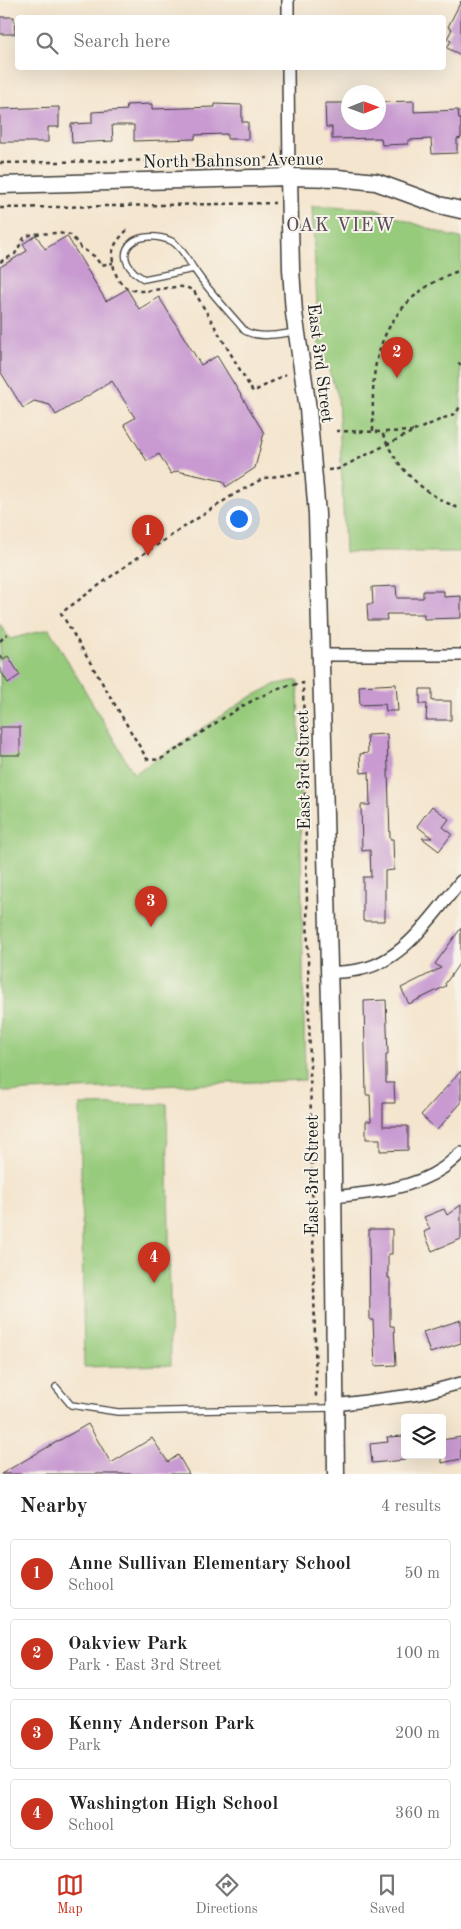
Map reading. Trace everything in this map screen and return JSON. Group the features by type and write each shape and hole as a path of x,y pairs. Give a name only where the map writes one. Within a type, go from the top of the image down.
{"street":[{"path":"288,0 288,15"},
{"name":"East 3rd Street","path":"288,70 291,268 296,332 308,409 317,514 332,1079 336,1474"},
{"name":"North Bahnson Avenue","path":"0,185 289,177 338,178 367,181 439,205 461,210"},
{"path":"321,655 461,655"},
{"path":"328,973 364,969 390,958 408,944 461,881"},
{"path":"332,1197 378,1192 414,1182 442,1169 461,1153"},
{"path":"335,1406 420,1394 461,1382"}],"lane":[{"path":"194,269 144,280 130,268 126,260 125,251 130,244 139,238 150,235 172,240 186,255 194,269 245,331 260,335 296,332"},
{"path":"56,1387 71,1405 118,1412 335,1406"}],"path":[{"path":"0,164 271,158"},
{"path":"0,208 290,202"},
{"path":"126,230 115,243 112,251 115,272 122,284 134,291 152,291 185,286 194,291 253,392 286,374"},
{"path":"0,262 15,254 24,238 32,234 58,233 70,236 81,248 94,256 101,265 113,263"},
{"path":"373,431 375,371 380,348 390,325 403,307 429,284 438,278 461,270"},
{"path":"316,1398 303,683 287,685 247,705 159,760 147,759 61,613 131,562 233,495 264,478 338,469 414,430 456,413 461,405"},
{"path":"336,431 382,432 414,430"},
{"path":"382,432 387,445 412,479 439,499 461,509"},
{"path":"0,641 7,634"},
{"path":"0,655 3,659"}],"green space":[{"path":"312,206 374,209 450,236 461,238 461,552 345,552 338,396 319,344"},
{"path":"0,624 10,639 49,629 134,774 247,699 276,684 298,680 305,1080 4,1092 0,1090"},
{"path":"167,1104 171,1365 84,1367 80,1105"}],"building":[{"path":"461,1 461,55 447,48 451,41 447,39 452,29 448,27"},
{"path":"0,17 14,17 15,34 0,34"},
{"path":"414,101 414,112 458,110 459,119 461,119 461,138 457,139 457,153 432,154 431,139 408,140 408,144 382,145 381,138 332,139 332,127 326,127 325,103 341,103 341,130 386,130 386,102"},
{"path":"152,104 152,109 215,107 215,104 242,105 242,122 248,122 248,139 227,139 227,134 195,135 195,139 134,141 134,125 112,125 113,141 72,143 71,124 92,123 92,112 127,110 126,105"},
{"path":"59,107 59,127 48,127 48,142 0,142 0,109"},
{"path":"36,235 45,249 67,236 106,301 127,289 139,309 159,297 201,365 217,356 264,433 255,468 226,487 223,481 177,471 171,474 159,454 147,461 124,424 135,418 112,381 56,415 50,405 34,401 23,408 0,371 0,267 27,251 23,244"},
{"path":"396,586 397,598 423,598 423,591 444,591 444,597 461,596 461,618 424,619 424,614 386,614 387,620 368,620 367,604 373,604 372,587"},
{"path":"8,656 20,675 8,683 0,670 0,661"},
{"path":"396,684 398,711 386,711 385,704 360,705 359,686"},
{"path":"420,689 432,689 432,701 451,701 451,720 426,720 427,704 420,704"},
{"path":"0,727 20,727 20,755 0,755"},
{"path":"387,734 390,839 393,839 394,870 385,871 385,921 363,921 363,877 371,877 370,850 362,851 361,805 370,805 369,772 361,773 360,754 368,753 367,735"},
{"path":"432,806 449,819 443,827 452,834 439,851 422,838 432,838 417,826"},
{"path":"461,928 461,961 445,984 446,986 409,1004 401,988 441,968 435,964"},
{"path":"386,1000 388,1055 386,1055 386,1083 394,1083 395,1103 383,1103 383,1126 408,1126 408,1150 380,1151 380,1139 366,1139 366,1121 371,1121 370,1095 366,1095 364,1001"},
{"path":"461,1071 461,1103 437,1130 421,1115"},
{"path":"461,1205 461,1239 432,1251 424,1232 430,1229 424,1217 444,1209 447,1215"},
{"path":"369,1229 392,1229 392,1254 388,1254 388,1278 390,1278 390,1326 394,1326 396,1365 375,1366 373,1320 370,1320"},
{"path":"461,1320 461,1343 430,1353 423,1332"},
{"path":"88,1424 111,1463 152,1438 168,1462 178,1455 189,1474 1,1474"},
{"path":"401,1436 401,1459 405,1460 372,1463 370,1444 388,1442 387,1437"},
{"path":"461,1437 461,1459 442,1463 442,1459 446,1459 446,1439"}],"place":[{"name":"Oakview Park","path":"397,378"},
{"name":"Anne Sullivan Elementary School","path":"148,556"},
{"name":"Kenny Anderson Park","path":"151,927"},
{"name":"Washington High School","path":"154,1283"}],"district":[{"name":"OAK VIEW","path":"341,224"}]}
